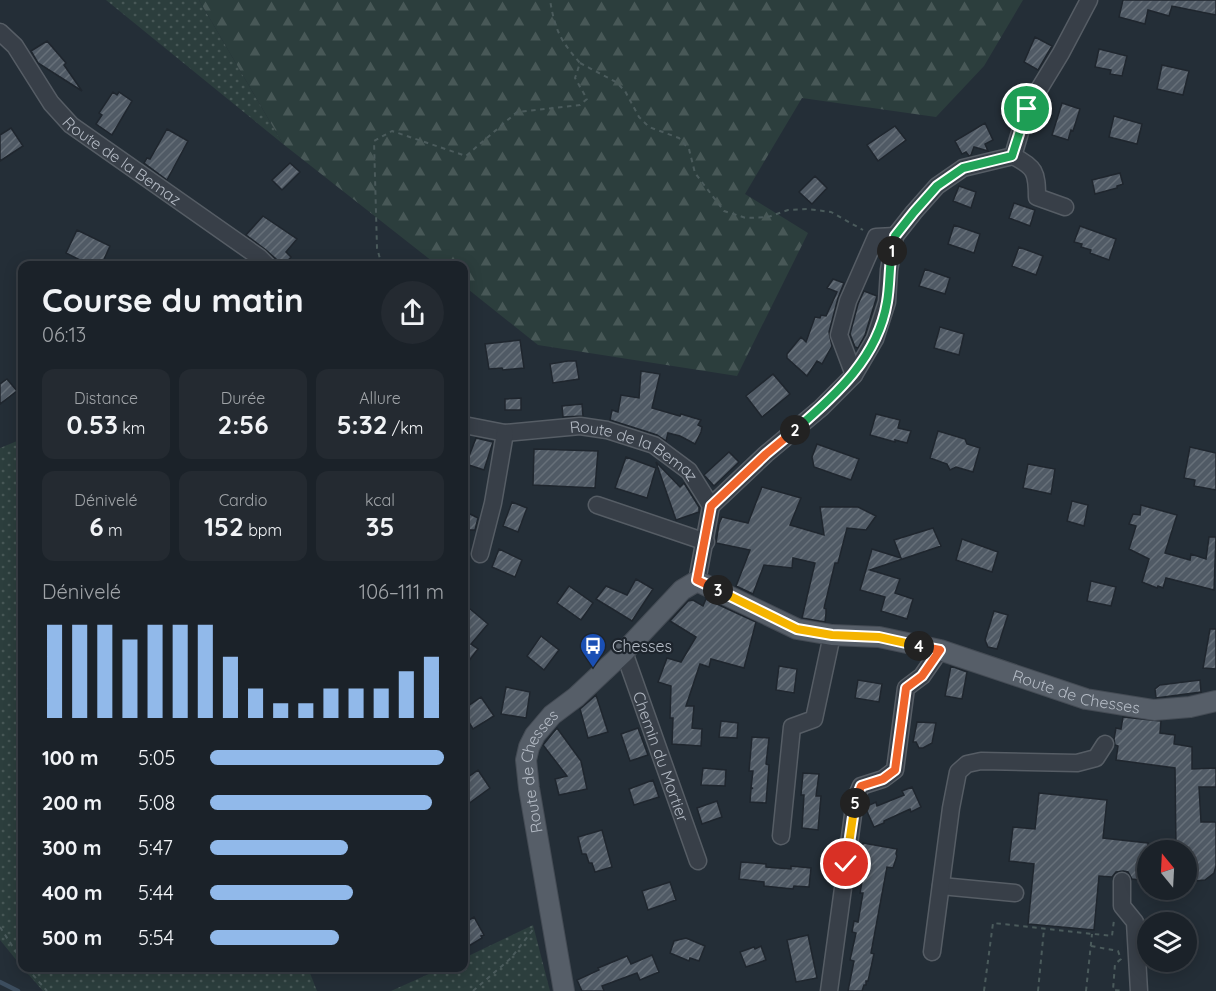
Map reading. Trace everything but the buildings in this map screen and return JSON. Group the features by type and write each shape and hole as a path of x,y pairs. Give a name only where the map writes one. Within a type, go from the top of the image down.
{"main road":[{"name":"Route de Chesses","path":"564,991 529,788 526,760 529,747 535,735 552,715 576,697 624,652 682,590 697,580 797,629 832,635 879,637 940,650 1086,699 1154,710 1191,707 1216,701"}],"street":[{"path":"1012,156 1027,109 1061,53 1089,0"},
{"name":"Route de la Bemaz","path":"0,32 15,46 51,104 72,125 263,261"},
{"path":"711,506 766,454 821,408 854,375 875,339 887,302 889,270 895,236 937,186 963,168 1012,156 1027,163 1037,177 1037,196 1065,207"},
{"path":"854,375 839,335 848,301 876,237 895,236"},
{"name":"Route de la Bemaz","path":"468,425 505,433 580,426 607,430 654,445 690,471 711,506 697,580"},
{"path":"480,554 494,503 505,433"},
{"path":"597,505 706,542"},
{"path":"781,836 792,728 814,719 832,635"},
{"path":"829,991 855,800 861,786 883,779 895,770 906,688 922,676 940,650"},
{"name":"Chemin du Mortier","path":"624,652 698,861"},
{"path":"932,952 958,772 967,764 981,760 1077,763 1096,758 1106,744"},
{"path":"1122,881 1122,906 1135,922 1139,991"},
{"path":"941,886 1015,893"}],"path":[{"path":"550,0 553,19 563,43 580,63 616,82 626,91 639,117 649,127 679,138 689,149 694,173 724,211 746,218 768,217 788,210 808,209 831,212 876,237"},
{"path":"381,261 377,248 374,141 392,131 466,156 517,112 580,105 587,99 575,78 580,63"},
{"path":"473,991 512,958 551,906"},
{"path":"984,991 993,923 1112,936 1114,919"},
{"path":"0,927 18,956"},
{"path":"1038,991 1044,928"},
{"path":"1086,991 1092,934"},
{"path":"1090,946 1118,951 1121,959 1115,964 1113,990 1129,991"},
{"path":"30,972 47,991"}],"green space":[{"path":"106,0 199,0 283,144"},
{"path":"199,0 1023,0 984,66 936,117 802,98 745,194 808,233 737,376 538,345 468,289 468,261 432,261 283,144"},
{"path":"18,441 18,962 0,940 0,448"},
{"path":"533,925 550,991 391,991 433,972 468,972 468,956"},
{"path":"26,972 310,972 317,991 43,991"}],"waterway":[{"path":"0,982 18,991"}],"place":[{"name":"Chesses","path":"593,669"}],"route":[{"path":"846,864 855,800 861,786 883,779 895,770 906,688 922,676 940,650 879,637 832,635 797,629 697,580 704,553 711,506 766,454 821,408 854,375 875,339 887,302 889,270 895,236 937,186 963,168 1012,156 1027,109"}]}
